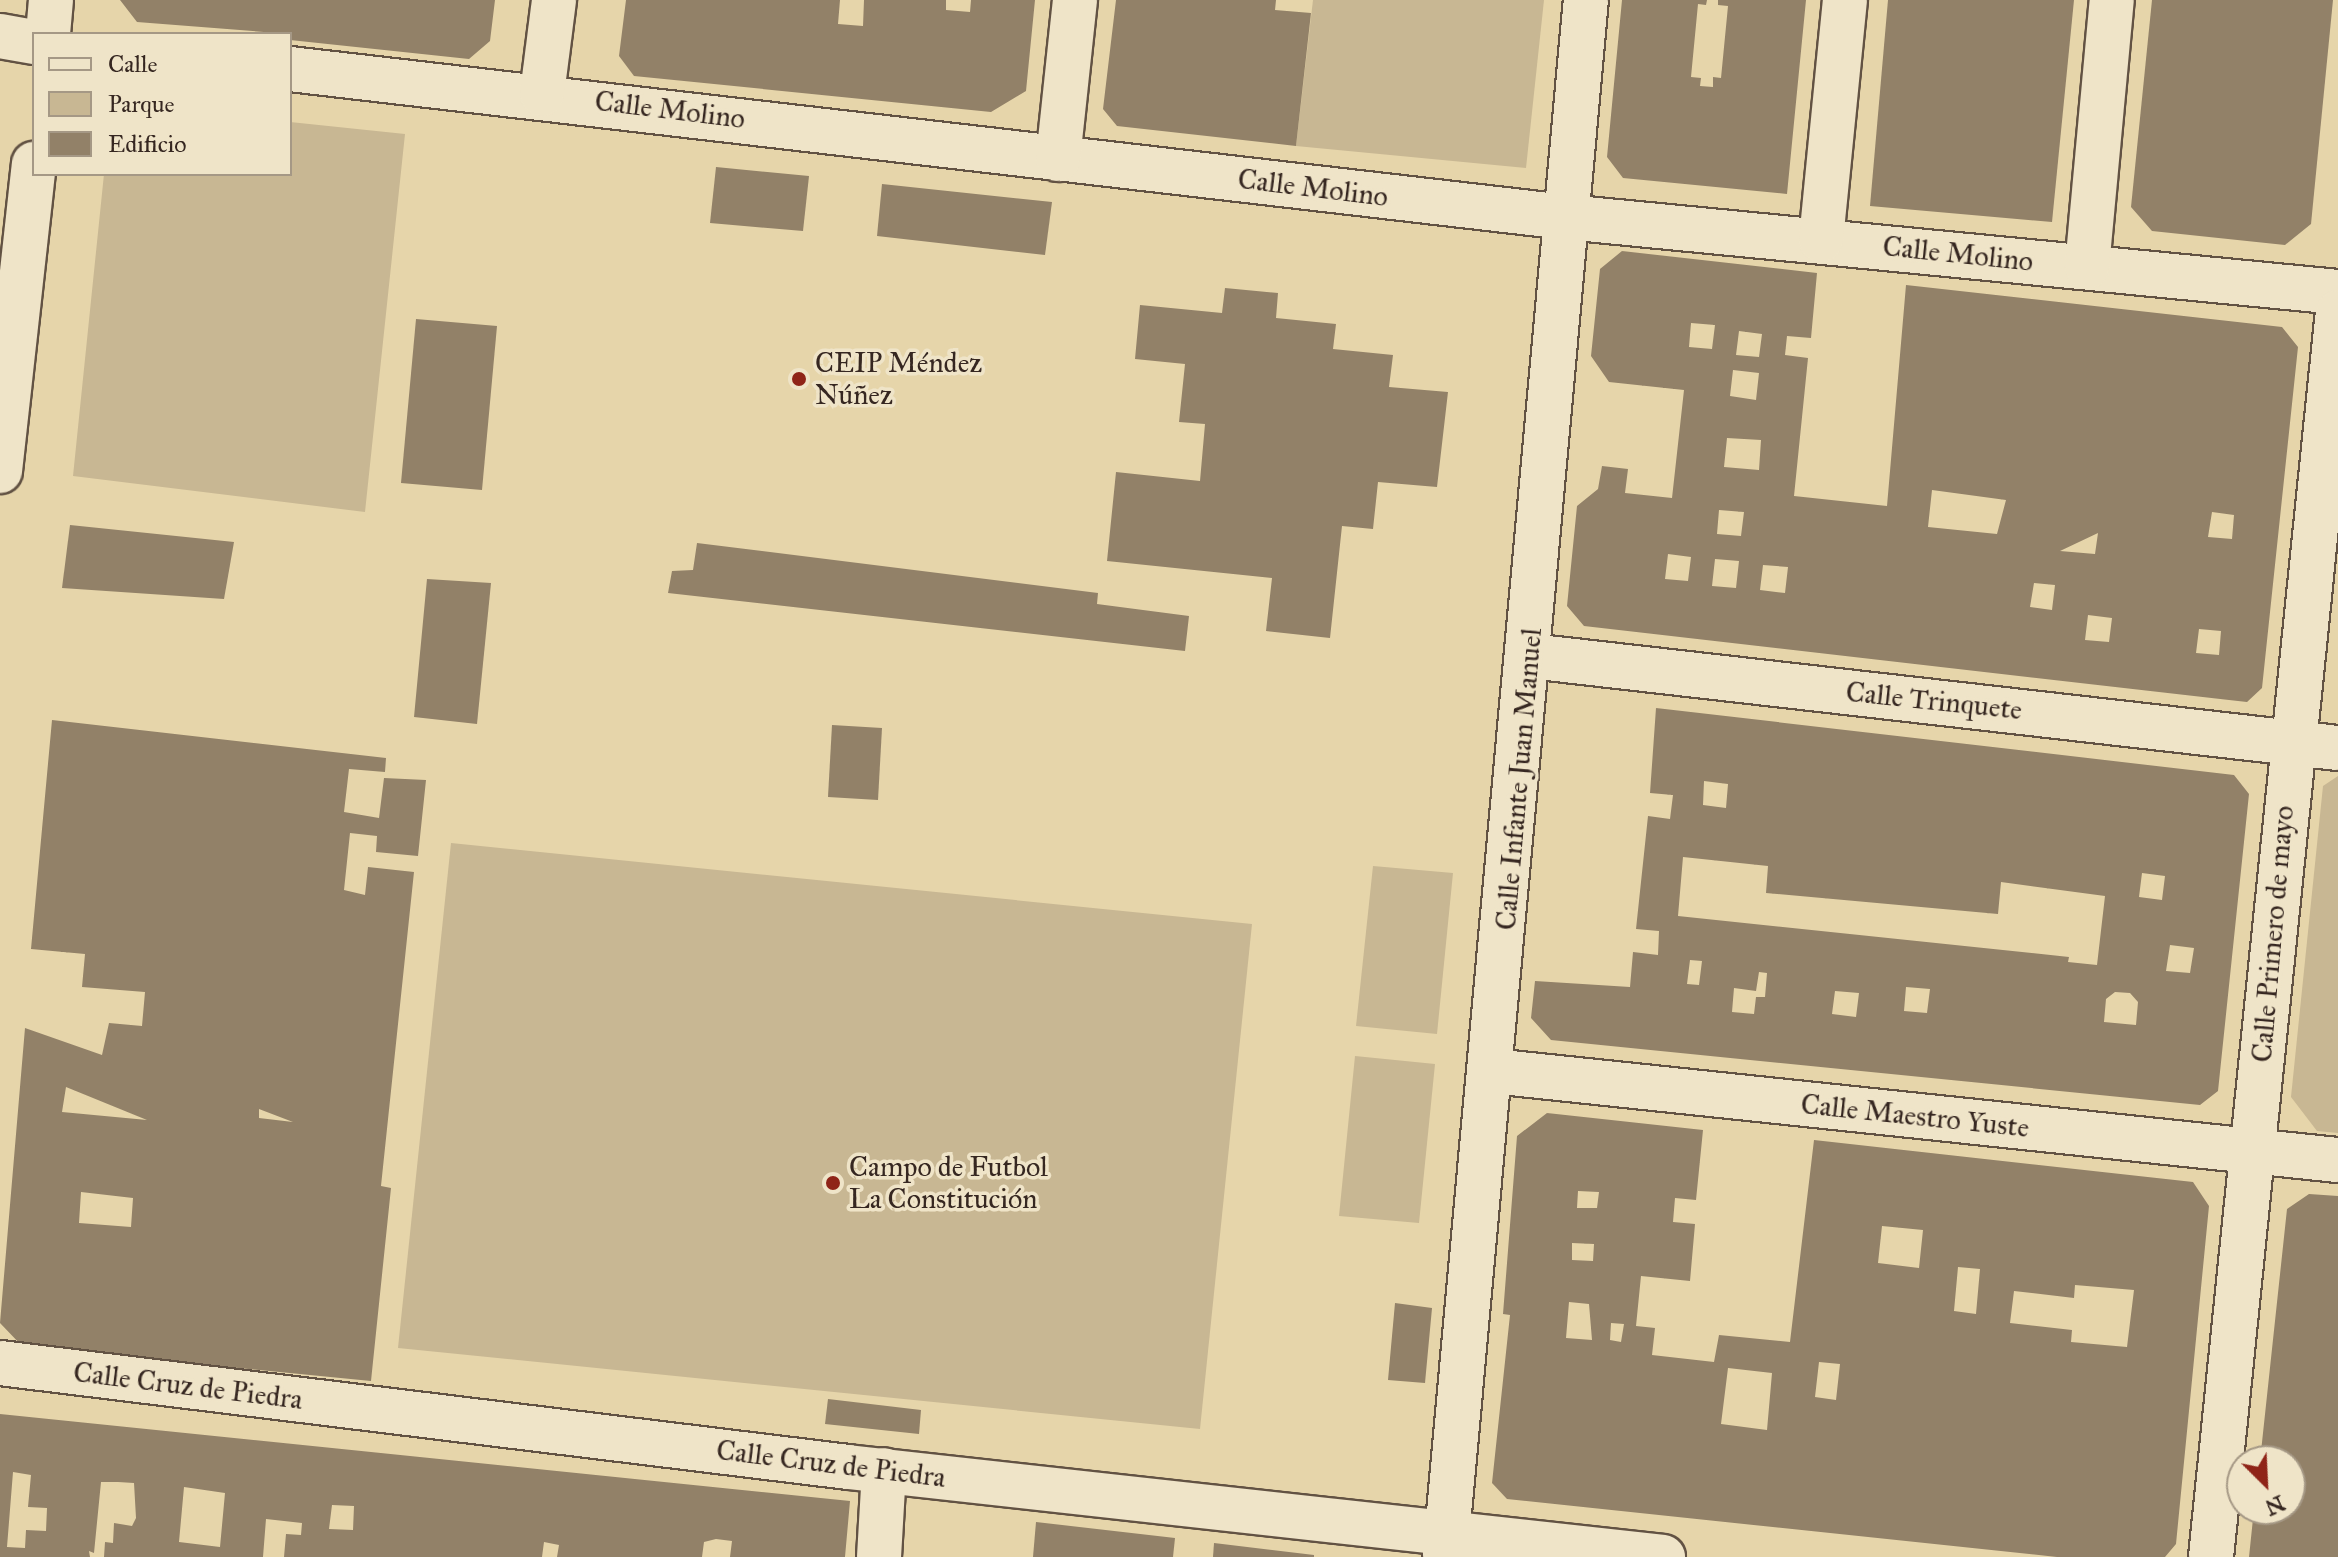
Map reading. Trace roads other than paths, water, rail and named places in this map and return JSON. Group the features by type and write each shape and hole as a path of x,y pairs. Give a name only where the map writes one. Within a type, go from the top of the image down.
{"street":[{"path":"48,32 51,0"},
{"path":"542,94 554,0"},
{"path":"1058,159 1075,0"},
{"name":"Calle Infante Juan Manuel","path":"1446,1545 1530,656 1586,0"},
{"path":"1821,240 1845,0"},
{"path":"2087,267 2112,0"},
{"path":"0,36 32,42"},
{"name":"Calle Molino","path":"292,69 542,94 1058,159 1566,217 2338,292"},
{"path":"0,471 33,176"},
{"name":"Calle Primero de mayo","path":"2211,1557 2254,1151 2291,742 2338,312"},
{"name":"Calle Trinquete","path":"1530,656 2338,748"},
{"name":"Calle Maestro Yuste","path":"1492,1071 2338,1160"},
{"name":"Calle Cruz de Piedra","path":"0,1363 884,1470 1446,1545 1663,1557"},
{"path":"879,1557 884,1470"}],"place":[{"name":"CEIP Méndez Núñez","path":"799,379"},
{"name":"Campo de Futbol La Constitución","path":"833,1183"}]}
